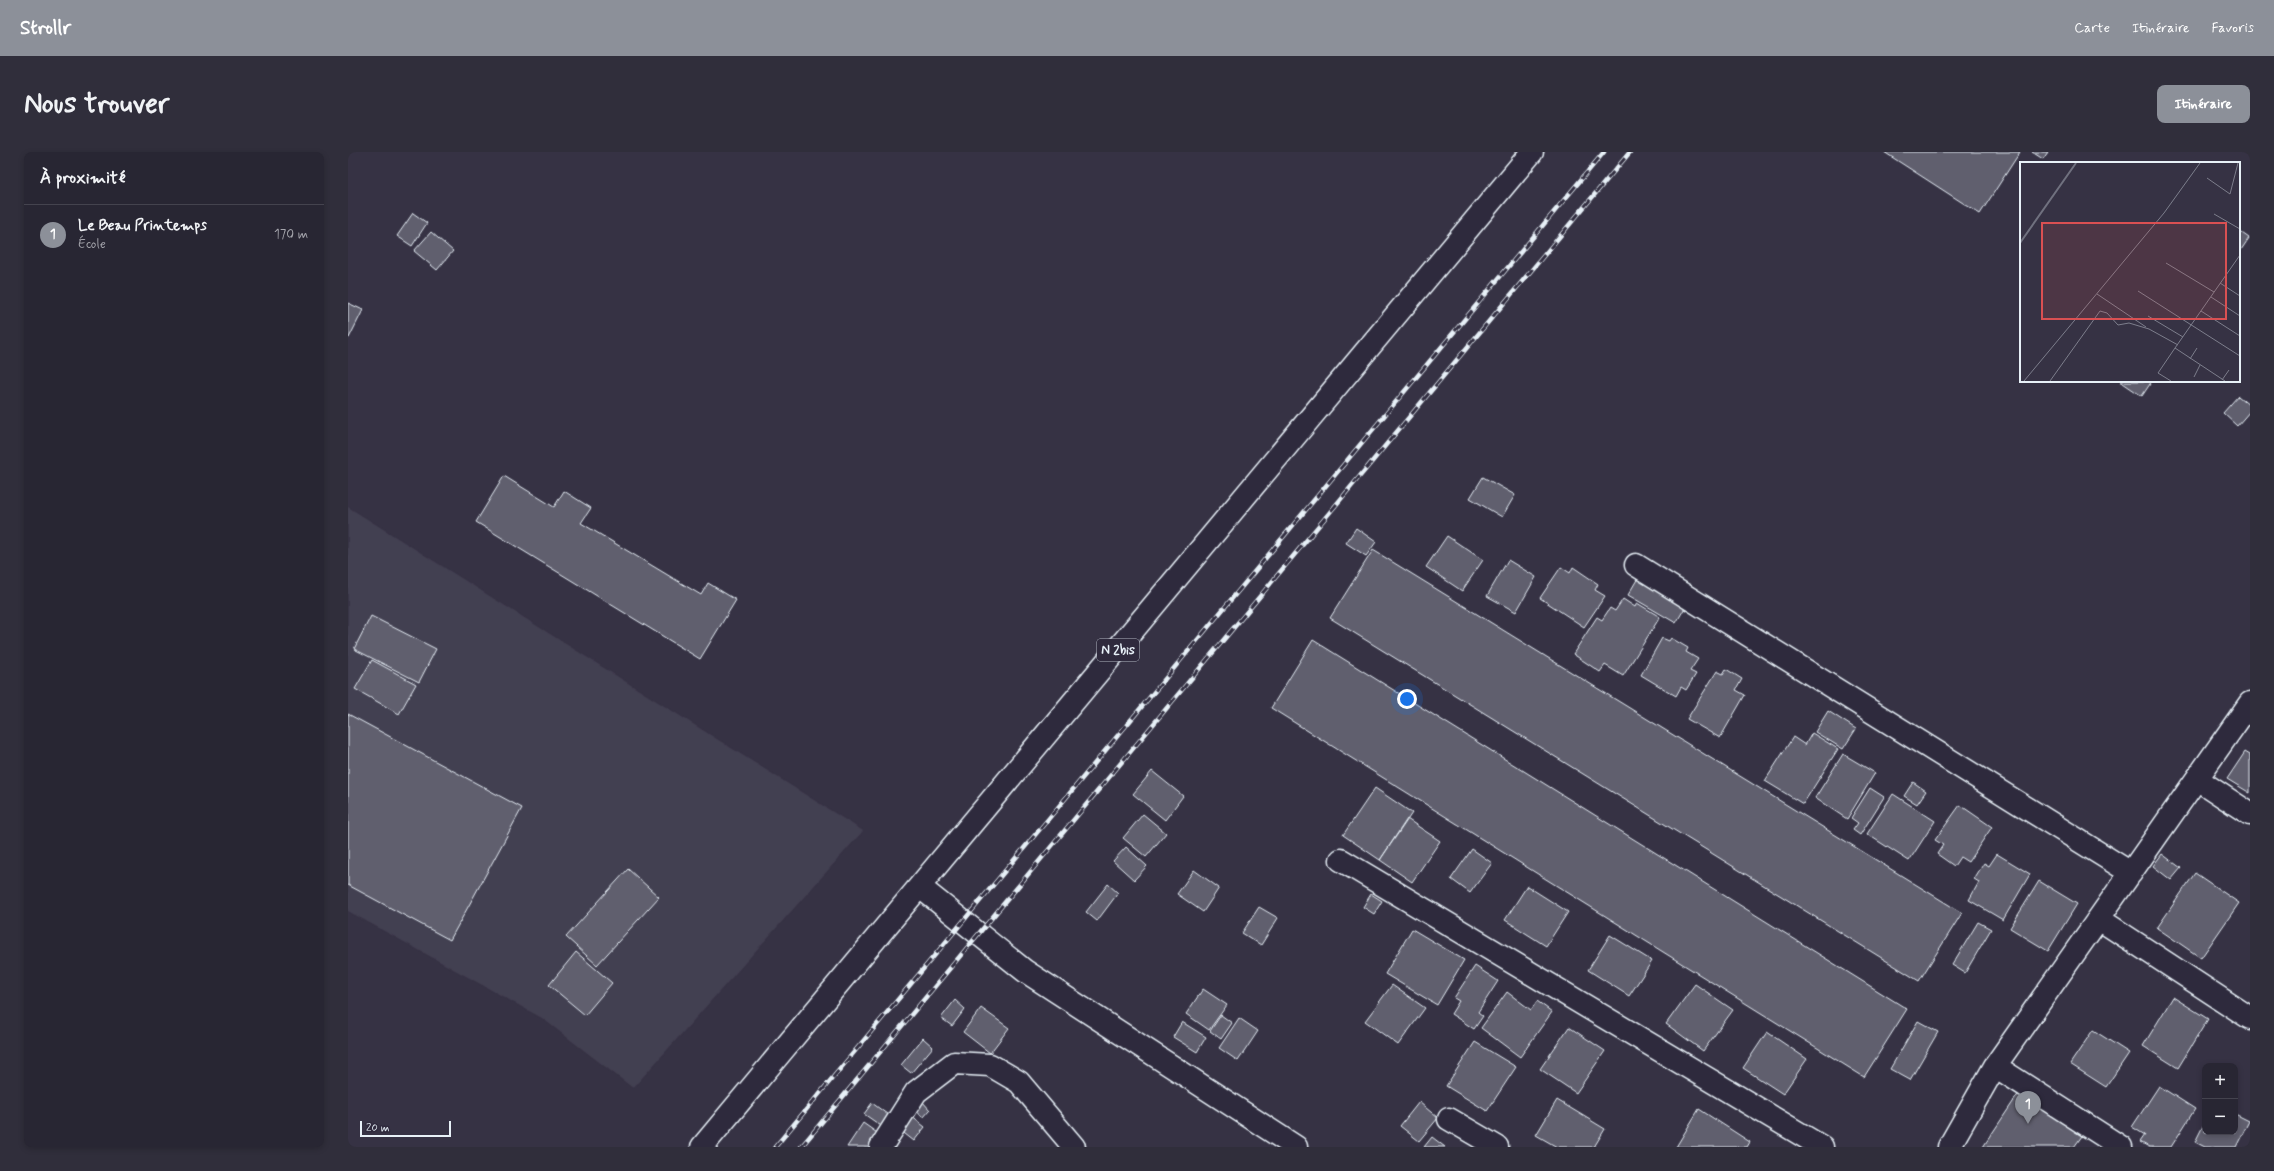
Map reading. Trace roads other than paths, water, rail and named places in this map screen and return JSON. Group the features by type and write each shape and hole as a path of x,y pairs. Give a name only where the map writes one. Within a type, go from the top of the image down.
{"street":[{"name":"N 2bis","path":"702,1147 1532,152"},
{"path":"1636,565 2130,873"},
{"path":"1949,1147 1995,1066 2250,703"},
{"path":"2197,779 2250,814"},
{"path":"1341,860 1822,1147"},
{"path":"920,887 1024,971 1296,1147"},
{"path":"2099,919 2250,1018"},
{"path":"881,1147 916,1092 954,1063 990,1065 1019,1082 1074,1147"},
{"path":"1995,1066 2121,1147"},
{"path":"1449,1119 1497,1147"}],"railway":[{"path":"775,1147 1604,152"},
{"path":"801,1147 1630,152"}],"place":[{"name":"Le Beau Printemps","path":"2028,1124"}]}
